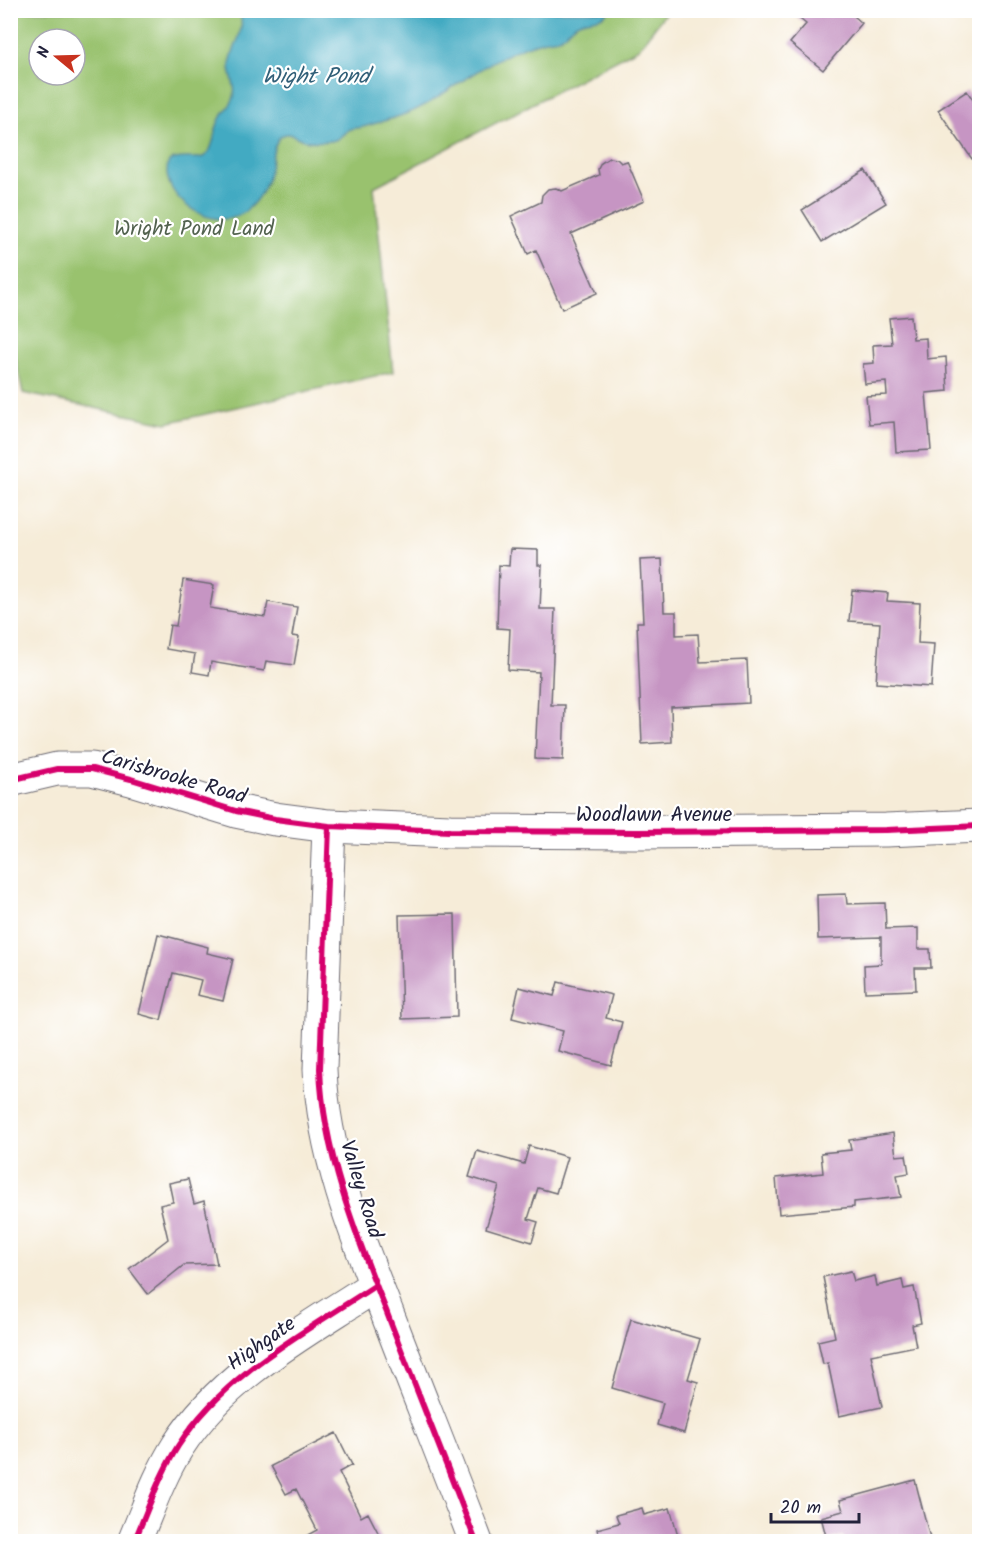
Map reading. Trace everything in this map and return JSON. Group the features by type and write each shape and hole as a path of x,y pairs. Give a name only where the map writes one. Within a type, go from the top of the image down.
{"street":[{"name":"Carisbrooke Road","path":"10,780 57,769 92,769 131,778 236,811 329,826"},
{"name":"Woodlawn Avenue","path":"329,826 450,831 654,832 886,830 980,825"},
{"name":"Valley Road","path":"329,826 320,1069 322,1108 341,1183 376,1285 476,1542"},
{"name":"Highgate","path":"134,1542 159,1480 172,1457 195,1422 222,1391 261,1361 376,1285"}],"green space":[{"name":"Wright Pond Land","path":"10,11 667,11 639,48 374,187 393,372 166,423 23,393 10,332"}],"water":[{"name":"Wight Pond","path":"239,11 609,11 602,17 577,23 559,38 531,44 497,59 427,104 404,115 350,129 332,141 311,141 289,134 283,135 276,142 267,181 258,198 237,216 223,219 207,217 193,210 172,188 167,174 169,161 201,157 208,153 219,120 233,100 230,64 240,31"}],"building":[{"path":"789,10 847,10 862,23 823,70 790,43 806,24"},
{"path":"967,91 980,110 980,154 972,159 938,110"},
{"path":"609,158 617,159 621,163 627,161 644,201 571,234 597,293 562,309 536,250 528,254 511,216 541,202 542,195 548,189 556,188 562,191 599,175 598,169 601,163"},
{"path":"865,170 886,203 822,242 802,210"},
{"path":"911,316 913,339 926,338 927,359 946,357 948,391 926,393 931,450 896,452 894,422 869,424 866,396 887,395 886,382 865,384 863,364 874,363 873,345 892,344 889,318"},
{"path":"510,549 538,550 538,565 542,565 540,609 555,609 551,705 565,705 563,760 535,759 539,672 508,670 510,629 497,628 499,565 509,566"},
{"path":"662,559 664,612 676,612 676,635 698,634 700,662 747,660 749,703 671,707 672,742 642,744 637,622 643,622 640,560"},
{"path":"183,580 214,585 210,608 265,617 268,602 297,607 292,636 299,637 294,665 266,661 264,671 211,662 209,675 192,672 195,654 166,649 170,625 176,626"},
{"path":"852,590 888,593 887,601 920,603 918,643 934,644 931,687 876,683 880,623 849,621"},
{"path":"846,894 847,904 885,903 886,929 918,928 918,949 930,949 931,968 915,968 916,990 865,992 864,965 881,964 881,937 818,939 817,895"},
{"path":"455,914 457,1017 402,1019 399,915"},
{"path":"158,934 208,947 207,953 233,959 223,1001 197,995 201,980 173,973 161,1020 139,1014"},
{"path":"558,982 612,995 606,1018 622,1022 611,1065 558,1051 563,1031 512,1018 519,987 554,996"},
{"path":"893,1133 896,1156 906,1155 909,1173 897,1175 901,1197 854,1202 854,1207 779,1214 776,1178 823,1173 821,1153 851,1150 849,1140"},
{"path":"529,1146 567,1157 556,1193 538,1188 528,1219 538,1222 532,1242 486,1228 499,1186 469,1177 477,1151 524,1164"},
{"path":"188,1179 194,1204 204,1201 217,1264 184,1265 148,1294 129,1269 168,1239 160,1205 173,1202 169,1183"},
{"path":"851,1271 854,1281 875,1276 877,1286 902,1280 904,1289 914,1287 921,1323 912,1325 916,1346 871,1355 882,1407 839,1416 828,1363 823,1364 818,1341 835,1337 823,1277"},
{"path":"631,1319 700,1339 688,1379 698,1382 684,1433 657,1425 663,1403 612,1388"},
{"path":"336,1433 352,1465 339,1472 361,1517 368,1513 383,1542 295,1542 317,1530 296,1489 286,1494 271,1466"},
{"path":"915,1480 931,1542 887,1542 885,1536 866,1542 845,1542 843,1536 827,1540 821,1517 843,1511 840,1500"},
{"path":"642,1508 644,1515 670,1508 680,1542 600,1542 597,1529 619,1523 616,1515"}],"cycle path":[{"path":"10,780 57,769 92,769 236,811 329,826 450,831 637,832 886,830 980,826"},
{"path":"329,826 320,1069 327,1132 353,1224 476,1542"},
{"path":"134,1542 171,1457 197,1420 243,1375 268,1356 376,1285"}]}
